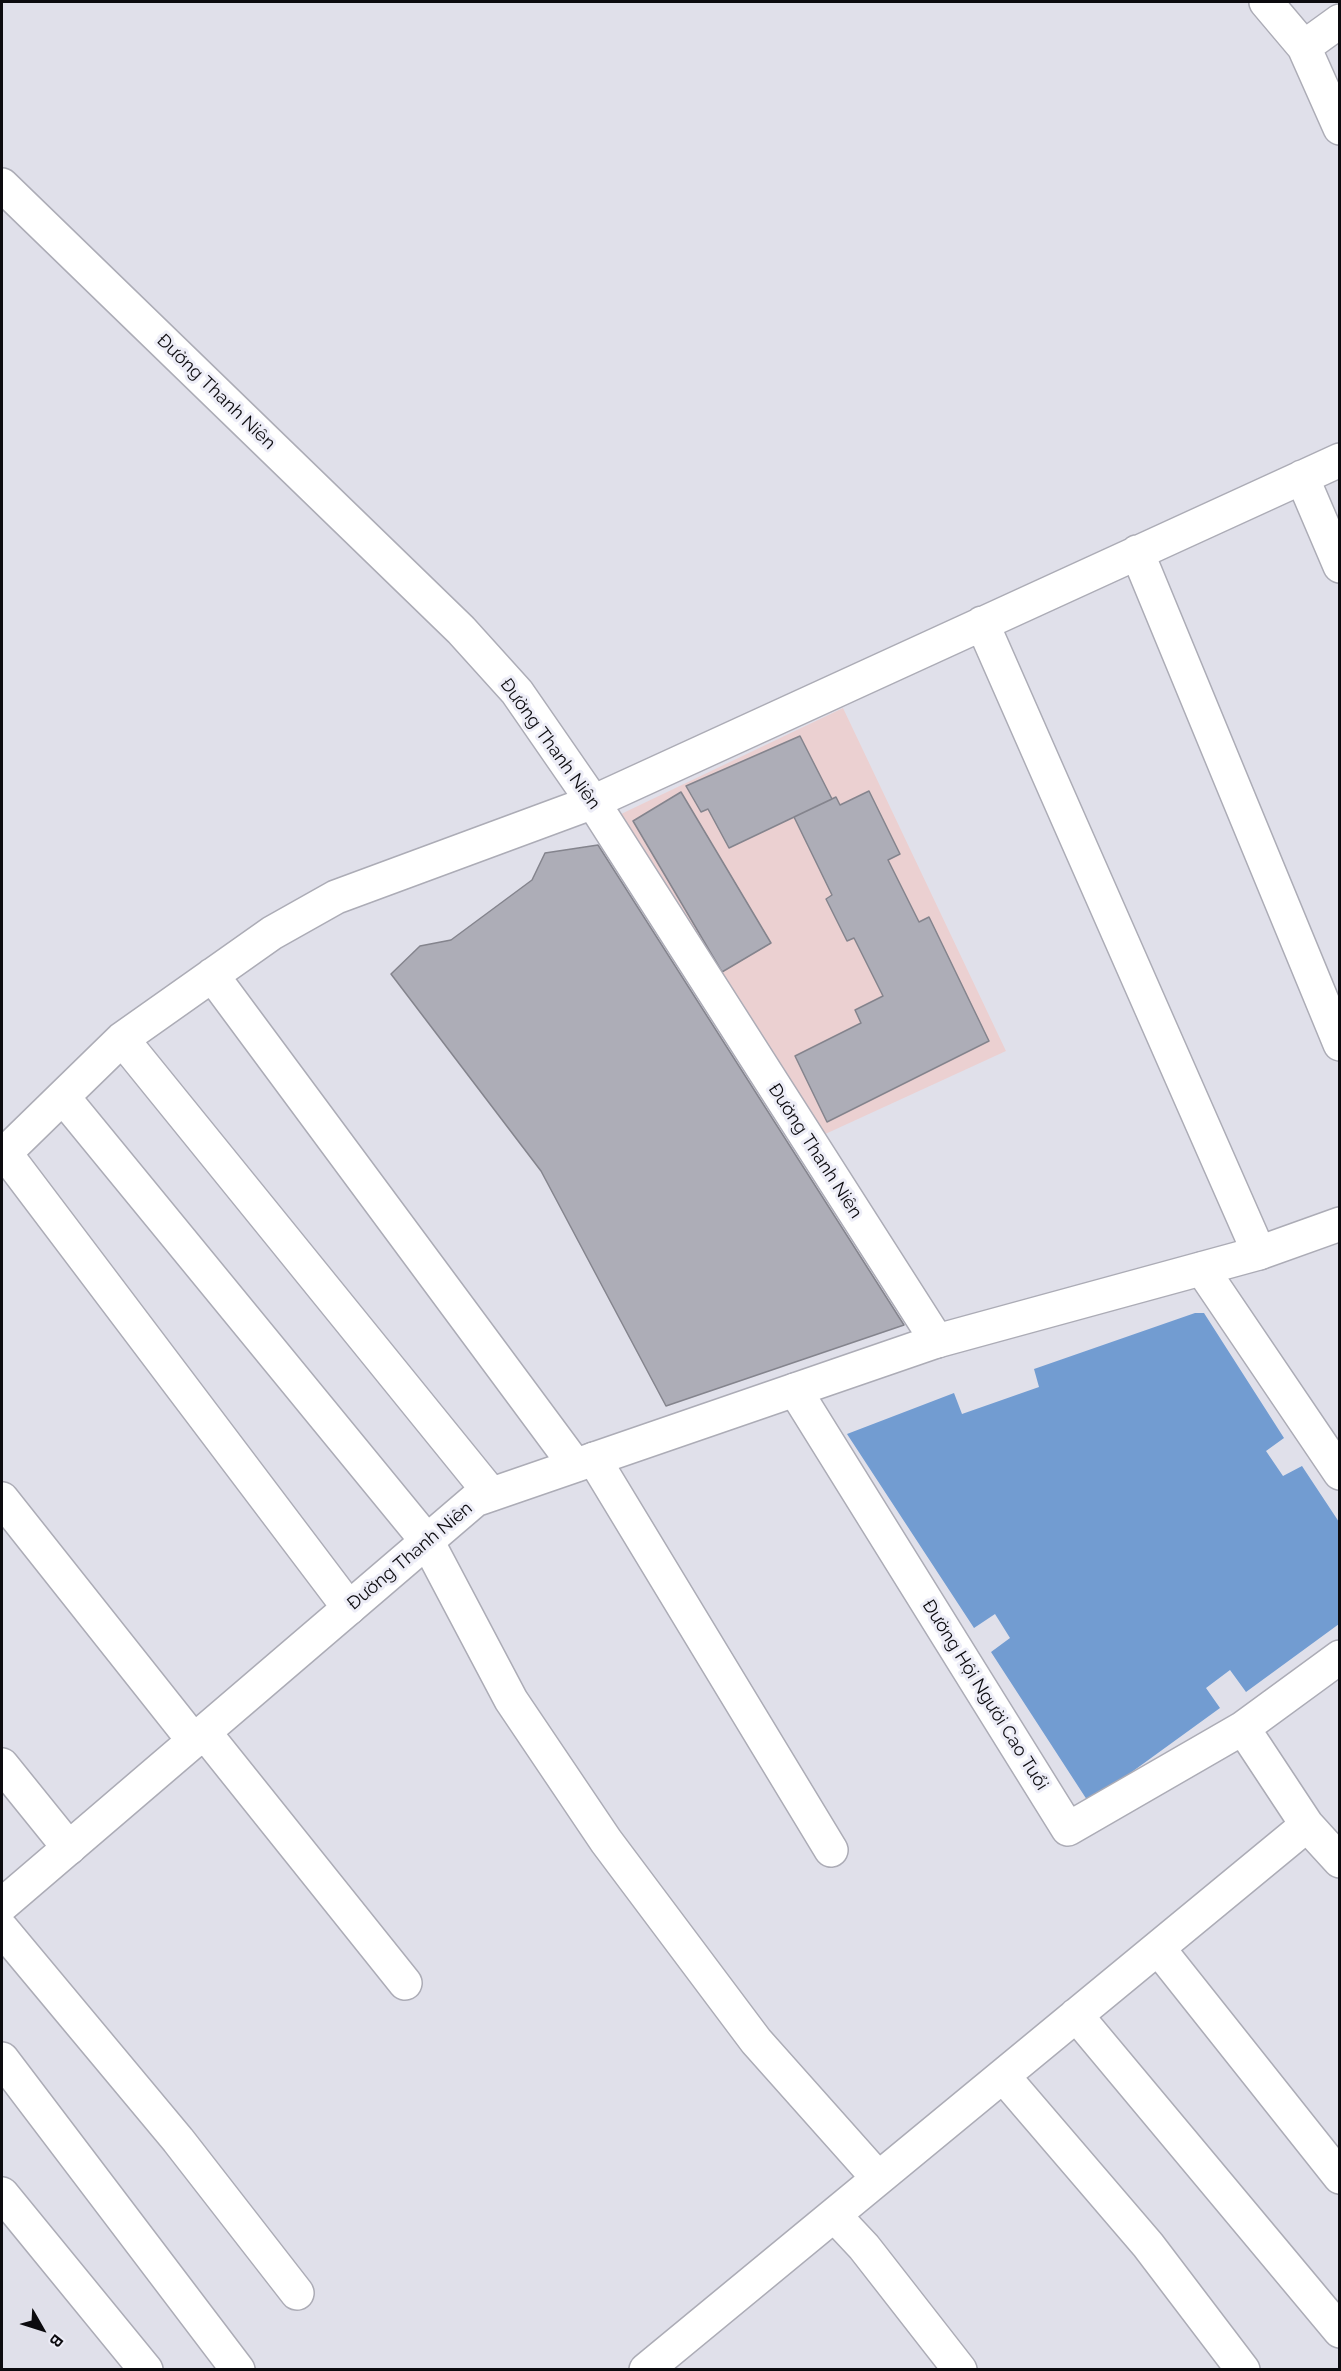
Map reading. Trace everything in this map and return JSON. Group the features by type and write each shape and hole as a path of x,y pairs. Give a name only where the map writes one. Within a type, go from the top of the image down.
{"street":[{"path":"1266,2 1304,47 1340,128"},
{"path":"1304,47 1340,21"},
{"name":"Đường Thanh Niên","path":"2,185 461,630 517,692 593,802 937,1341"},
{"path":"349,1608 3,1154 122,1039 272,933 336,897 593,802 1340,460"},
{"path":"1302,477 1340,566"},
{"path":"1137,552 1340,1044"},
{"path":"982,623 1259,1254"},
{"path":"212,975 584,1462 831,1850"},
{"path":"122,1039 491,1494"},
{"path":"63,1096 427,1541 511,1700 606,1841 756,2041 878,2178"},
{"name":"Đường Thanh Niên","path":"2,1905 475,1500 937,1341 1259,1254 1340,1224"},
{"path":"1202,1269 1340,1473"},
{"name":"Đường Hội Người Cao Tuổi","path":"795,1390 1068,1829 1243,1728"},
{"path":"2,1499 405,1983"},
{"path":"1340,1657 1243,1728 1307,1825 1340,1861"},
{"path":"2,1765 69,1848"},
{"path":"646,2370 1307,1825"},
{"path":"2,1929 178,2140 297,2293"},
{"path":"1158,1948 1340,2177"},
{"path":"1076,2015 1340,2331"},
{"path":"2,2059 238,2370"},
{"path":"1003,2076 1148,2245 1243,2370"},
{"path":"2,2194 146,2370"},
{"path":"834,2215 864,2247 960,2370"}],"shaded area":[{"path":"843,708 1006,1051 821,1136 619,815"}],"water":[{"path":"1195,1313 1204,1313 1284,1438 1266,1451 1283,1476 1302,1466 1339,1522 1339,1624 1246,1692 1230,1670 1206,1688 1220,1708 1089,1803 991,1652 1010,1638 995,1614 974,1628 847,1434 954,1393 962,1414 1039,1387 1034,1369"}],"building":[{"path":"800,736 832,799 729,848 708,809 701,812 686,786"},
{"path":"869,791 900,854 888,860 919,922 929,917 989,1041 827,1122 795,1056 861,1023 855,1010 883,996 854,938 847,941 826,899 832,895 794,817 836,797 840,805"},
{"path":"681,792 771,943 722,972 633,821"},
{"path":"598,845 904,1325 666,1406 541,1171 391,974 420,946 451,940 532,880 545,853"}]}
